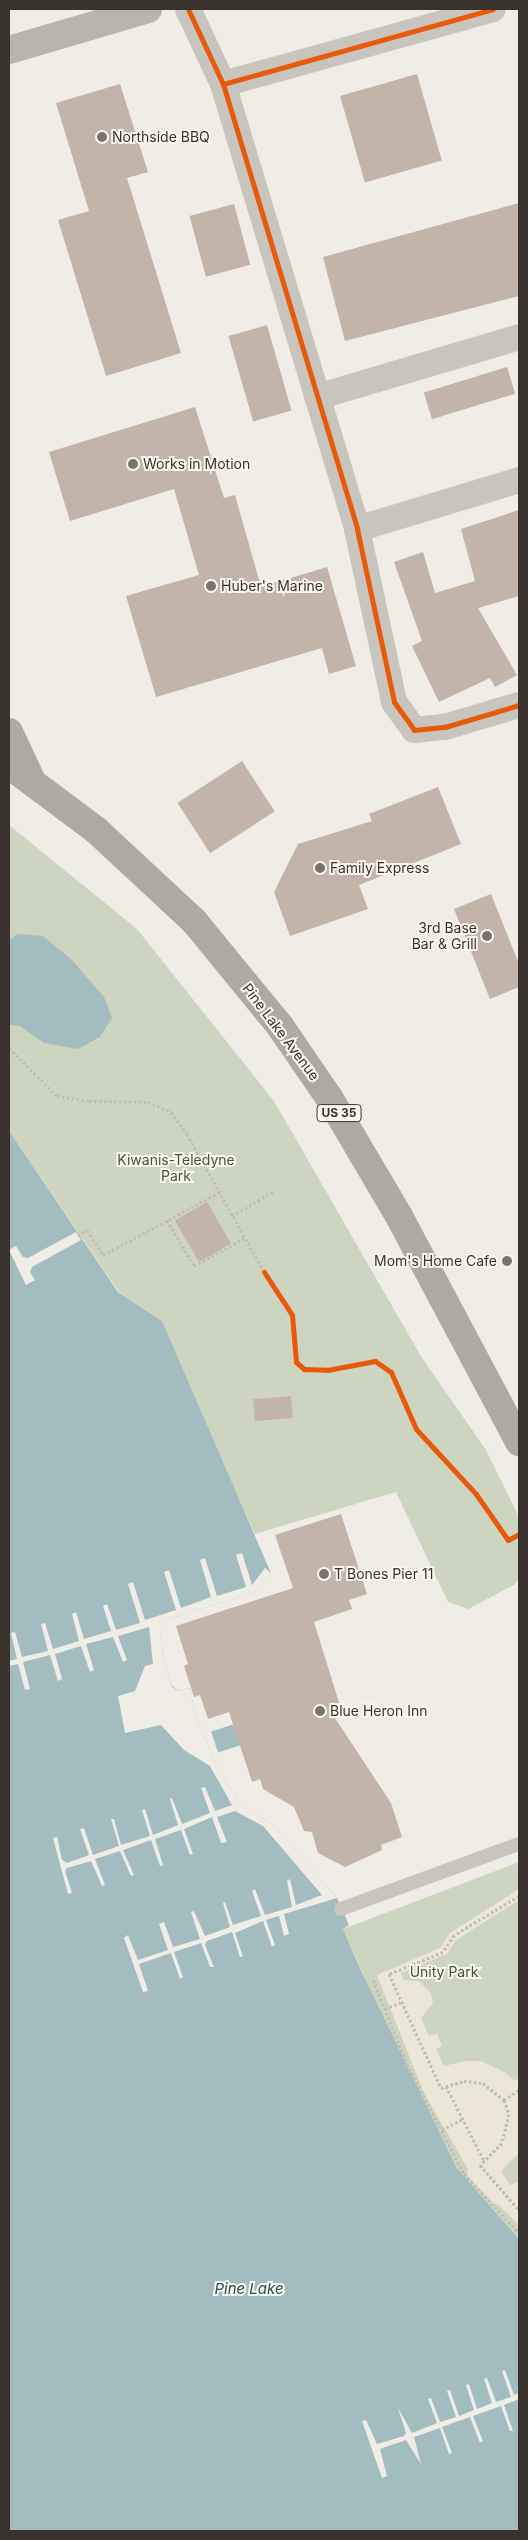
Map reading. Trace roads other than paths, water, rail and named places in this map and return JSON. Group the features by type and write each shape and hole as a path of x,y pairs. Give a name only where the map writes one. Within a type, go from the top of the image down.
{"main road":[{"path":"9,732 33,782"},
{"name":"Pine Lake Avenue","path":"9,765 96,830 194,921 280,1026 330,1099 395,1209 519,1442"}],"street":[{"path":"9,50 148,9"},
{"path":"188,9 223,84 357,529 394,702 414,730 445,727 519,705"},
{"path":"223,84 492,9"},
{"path":"317,396 519,337"},
{"path":"357,529 519,480"}],"lane":[{"path":"342,1910 519,1844"}],"water":[{"path":"18,934 43,936 72,960 104,997 112,1018 100,1037 78,1049 44,1043 20,1026 9,1025 9,940"},
{"name":"Pine Lake","path":"9,1131 118,1292 162,1321 271,1573 256,1591 167,1620 161,1630 163,1658 172,1686 180,1691 189,1688 197,1718 216,1764 242,1807 270,1822 337,1898 349,1925 343,1929 360,1968 456,2167 519,2239 519,2531 9,2531"},
{"path":"253,1718 260,1739 218,1753 211,1732"}],"place":[{"name":"Northside BBQ","path":"102,137"},
{"name":"Works in Motion","path":"133,464"},
{"name":"Huber's Marine","path":"211,586"},
{"name":"Family Express","path":"320,868"},
{"name":"3rd Base Bar & Grill","path":"487,936"},
{"name":"Mom's Home Cafe","path":"507,1261"},
{"name":"T Bones Pier 11","path":"324,1574"},
{"name":"Blue Heron Inn","path":"320,1711"}],"park label":[{"name":"Kiwanis-Teledyne Park","path":"176,1168"},
{"name":"Unity Park","path":"444,1972"}]}
